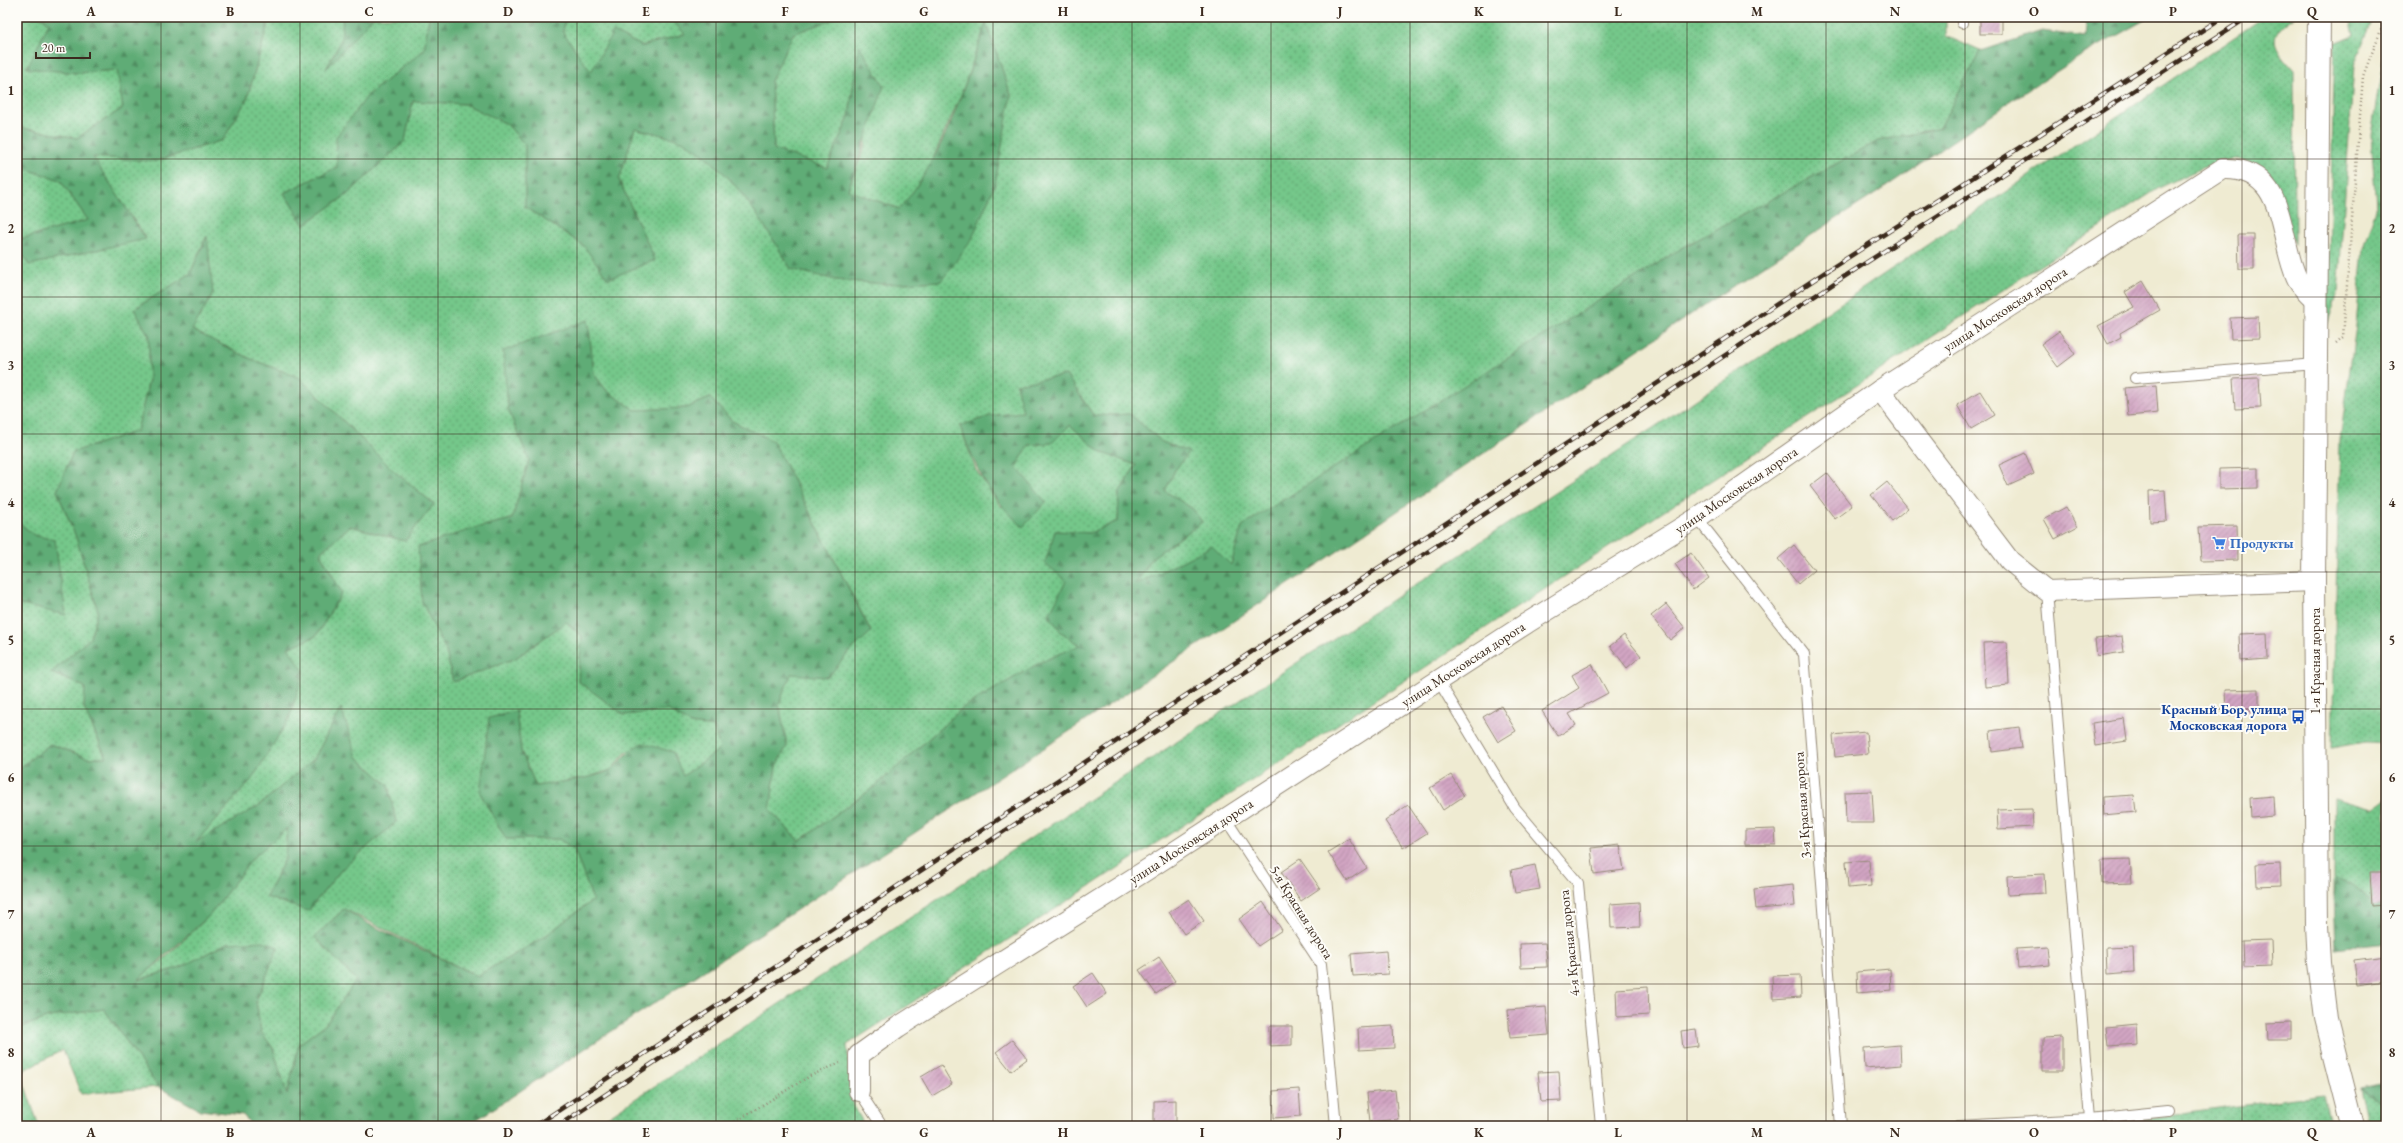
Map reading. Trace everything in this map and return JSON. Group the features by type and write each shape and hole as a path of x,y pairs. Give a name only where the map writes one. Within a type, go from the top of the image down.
{"main road":[{"name":"1-я Красная дорога","path":"2319,17 2314,581 2317,925 2320,978 2326,1019 2353,1126"}],"street":[{"name":"улица Московская дорога","path":"859,1054 898,1027 993,969 1438,680 1697,518 1880,390 2222,169 2236,168 2247,172 2259,180 2272,196 2282,218 2296,277 2317,301"},
{"path":"1880,390 2010,561 2047,591 2314,581"},
{"path":"859,1054 859,1091"}],"lane":[{"path":"2135,378 2317,364"},
{"name":"3-я Красная дорога","path":"1697,518 1804,654 1841,1126"},
{"path":"2047,591 2090,1119"},
{"name":"4-я Красная дорога","path":"1438,680 1515,808 1578,883 1601,1126"},
{"name":"5-я Красная дорога","path":"1226,818 1321,964 1336,1126"},
{"path":"859,1091 882,1126"},
{"path":"1958,1126 2090,1119 2168,1111"}],"path":[{"path":"2317,364 2342,337 2362,76 2386,17"},
{"path":"728,1126 810,1076 859,1054"}],"green space":[{"path":"17,17 42,17 49,23 27,68 78,73 117,70 123,108 77,138 17,127"},
{"path":"42,17 261,17 268,24 247,99 223,140 157,161 93,157 146,239 29,265 17,246 17,240 88,220 60,180 17,166 17,127 77,138 123,108 117,70 78,73 27,68 49,23"},
{"path":"261,17 343,17 341,41 327,67 373,17 429,17 424,50 368,95 337,167 284,193 304,225 348,194 405,141 413,101 465,104 507,124 525,145 525,207 583,245 608,278 655,260 619,180 635,128 682,141 705,156 720,169 747,200 791,269 836,280 885,284 941,281 1011,95 986,24 961,95 924,179 900,209 848,190 866,143 859,46 849,117 827,168 774,149 771,81 793,33 839,17 1946,17 1946,36 1980,51 1940,128 1878,141 1682,248 1243,526 1231,565 1212,547 1135,585 1153,557 1202,522 1193,509 1165,491 1175,470 1188,452 1162,442 1130,414 1094,416 1066,375 1016,385 1024,412 990,416 960,426 976,470 1001,507 1016,467 1029,445 1052,443 1070,425 1100,452 1136,465 1119,493 1118,521 1090,533 1055,531 1066,581 1061,632 1080,645 1041,662 964,707 877,785 799,841 770,810 776,766 787,746 779,704 791,673 828,677 850,651 871,631 773,441 732,421 710,398 686,408 635,410 607,391 594,374 588,320 508,409 529,460 512,519 475,528 422,602 446,651 453,682 516,658 566,622 582,636 578,681 624,715 668,710 690,724 714,727 720,749 683,776 627,751 611,770 585,778 536,786 521,751 516,711 480,793 506,839 559,839 574,849 593,900 541,939 477,976 344,909 315,937 356,980 326,1024 299,1044 287,1096 273,1048 261,1032 256,1001 278,947 227,943 181,967 137,980 167,956 209,916 252,859 287,827 285,859 266,897 308,911 342,869 396,822 388,785 357,757 341,708 314,759 257,807 195,843 252,779 287,648 316,636 342,593 320,553 350,526 405,541 434,504 394,471 300,378 251,359 191,330 213,294 206,237 190,274 134,309 149,336 149,380 137,432 73,452 57,491 76,537 98,611 90,638 51,673 85,687 84,708 106,758 88,758 50,744 17,770 17,604 66,614 34,535 17,521 17,246 29,265 146,238 92,157 157,161 223,140 247,99 268,24"},
{"path":"343,17 373,17 326,69 341,41"},
{"path":"429,17 565,17 563,32 591,72 613,32 642,46 685,34 669,17 839,17 793,34 771,81 774,149 827,168 849,117 859,45 884,86 848,190 899,209 915,189 941,145 961,97 986,23 1011,95 995,184 971,241 941,281 885,284 836,280 791,269 747,200 720,169 705,156 683,142 635,128 619,180 655,260 608,279 583,245 525,207 525,145 507,124 465,104 413,101 405,141 348,194 304,225 284,193 337,167 336,137 368,95 424,50"},
{"path":"565,17 669,17 685,34 642,46 613,32 591,73 563,32"},
{"path":"2087,17 2150,17 2084,54 2014,99 1880,191 1757,270 1058,739 467,1126 252,1126 243,1115 200,1110 158,1087 104,1009 49,1017 17,1029 17,770 50,744 88,758 106,757 84,708 85,687 51,673 90,638 98,611 76,537 57,491 73,452 137,431 149,380 149,336 134,309 190,274 207,236 213,294 192,330 251,359 300,378 394,471 434,504 405,541 350,526 320,553 342,593 316,636 288,648 304,671 289,719 252,779 196,842 257,807 314,759 341,708 357,757 388,785 396,822 342,869 308,911 266,897 285,859 287,828 252,859 209,916 138,980 181,967 227,943 263,941 278,947 256,1001 261,1032 273,1048 287,1095 299,1044 326,1024 356,980 315,937 344,909 369,924 477,976 541,939 593,900 574,849 559,839 506,839 480,793 489,718 516,711 521,751 536,786 587,778 606,772 612,769 628,752 642,743 673,752 683,776 720,749 714,727 690,724 668,710 624,715 578,681 582,636 566,622 516,658 453,682 446,651 422,602 418,547 475,528 512,519 529,460 508,409 503,351 588,320 594,374 607,391 635,410 686,408 710,398 732,421 773,441 871,632 850,651 828,677 791,674 779,704 787,746 776,766 770,810 799,841 877,785 964,707 1041,662 1080,645 1061,632 1049,615 1066,581 1045,563 1055,531 1090,533 1118,521 1119,493 1136,465 1100,452 1070,425 1052,443 1029,445 1016,467 1046,502 1023,527 1000,504 984,481 960,426 990,416 1023,412 1016,384 1066,375 1094,416 1130,414 1162,442 1189,452 1175,470 1165,491 1193,509 1202,522 1153,557 1135,585 1212,546 1231,565 1242,526 1682,248 1878,141 1940,128 1980,51 2042,31 2085,37"},
{"path":"2264,17 2294,17 2279,30 2275,42 2281,55 2294,70 2295,244 2262,173 2246,162 2235,159 2218,162 2159,188 847,1045 854,1106 865,1126 594,1126 1785,341"},
{"path":"2350,17 2374,17 2354,65 2338,292 2327,325 2335,43 2354,35"},
{"path":"2386,41 2386,743 2366,742 2332,748 2340,440 2356,326 2363,248 2376,208 2371,135"},
{"path":"17,166 60,180 88,220 17,240"},
{"path":"17,521 34,535 55,540 66,615 17,604"},
{"path":"2334,798 2372,809 2386,799 2386,905 2377,906 2352,885 2338,880 2334,895"},
{"path":"2337,879 2352,885 2377,906 2386,905 2386,942 2336,948 2334,895"},
{"path":"104,1009 158,1087 81,1094 63,1050 20,1072 39,1126 17,1126 17,1029 49,1017"},
{"path":"2386,1082 2386,1107 2359,1087"},
{"path":"2359,1087 2386,1107 2386,1126 2368,1126"},
{"path":"2323,1094 2331,1126 2097,1126"}],"building":[{"path":"1980,17 2002,17 2002,34 1980,34"},
{"path":"2238,235 2254,235 2254,269 2239,269"},
{"path":"2143,281 2160,310 2120,333 2121,337 2108,344 2098,326 2134,307 2125,292"},
{"path":"2258,317 2259,338 2231,339 2230,318"},
{"path":"2059,331 2075,354 2058,367 2041,344"},
{"path":"2259,378 2261,408 2235,409 2233,379"},
{"path":"2156,385 2158,413 2128,416 2125,388"},
{"path":"1980,391 1995,415 1971,429 1957,405"},
{"path":"2025,453 2034,474 2008,486 1999,465"},
{"path":"2258,468 2258,488 2219,489 2219,469"},
{"path":"1827,473 1852,506 1835,519 1810,486"},
{"path":"1887,482 1908,508 1892,521 1871,495"},
{"path":"2165,490 2167,521 2150,522 2149,491"},
{"path":"2066,507 2077,527 2055,539 2044,519"},
{"name":"Продукты","path":"2237,526 2238,560 2201,561 2199,527"},
{"path":"1794,545 1814,570 1798,584 1778,559"},
{"path":"1691,553 1709,578 1693,590 1675,564"},
{"path":"1666,604 1685,628 1670,640 1651,616"},
{"path":"2267,633 2268,659 2240,661 2239,634"},
{"path":"1624,635 1641,656 1627,668 1610,646"},
{"path":"2122,636 2124,652 2097,656 2095,639"},
{"path":"2007,642 2009,685 1985,687 1983,643"},
{"path":"1592,664 1608,693 1569,714 1576,725 1558,736 1542,711 1579,688 1572,675"},
{"path":"2259,689 2259,711 2226,712 2225,690"},
{"path":"1501,706 1516,731 1498,742 1483,717"},
{"path":"2124,718 2127,741 2095,746 2092,723"},
{"path":"2019,727 2022,748 1992,752 1990,731"},
{"path":"1866,732 1868,754 1835,757 1833,735"},
{"path":"1451,775 1464,796 1443,810 1430,788"},
{"path":"1872,791 1874,823 1846,823 1845,792"},
{"path":"2134,795 2136,812 2103,815 2102,797"},
{"path":"2273,796 2274,816 2251,818 2250,798"},
{"path":"1408,805 1427,833 1403,848 1385,821"},
{"path":"2032,809 2033,827 1998,829 1997,810"},
{"path":"1775,829 1776,845 1745,845 1745,830"},
{"path":"1349,839 1367,868 1347,881 1328,852"},
{"path":"1620,845 1624,870 1594,874 1591,848"},
{"path":"1300,859 1320,888 1301,901 1281,872"},
{"path":"2130,859 2132,883 2102,884 2101,860"},
{"path":"1869,860 1871,886 1848,888 1846,862"},
{"path":"2280,863 2281,885 2257,886 2256,864"},
{"path":"1535,865 1540,889 1515,893 1511,870"},
{"path":"2370,872 2386,872 2386,905 2372,906"},
{"path":"2044,874 2045,893 2008,895 2007,876"},
{"path":"1793,885 1795,906 1756,909 1754,889"},
{"path":"1189,899 1204,921 1184,934 1169,912"},
{"path":"1263,902 1282,930 1258,946 1239,919"},
{"path":"1639,902 1640,927 1611,928 1610,904"},
{"path":"2271,940 2272,966 2244,967 2243,941"},
{"path":"1545,943 1547,967 1521,968 1520,944"},
{"path":"2133,946 2134,972 2107,974 2106,947"},
{"path":"2048,947 2050,965 2018,968 2016,949"},
{"path":"1386,951 1388,974 1353,976 1351,954"},
{"path":"2386,956 2386,981 2357,985 2354,960"},
{"path":"1159,957 1175,981 1156,994 1139,970"},
{"path":"1890,969 1891,990 1858,993 1857,972"},
{"path":"1093,973 1107,994 1087,1007 1073,986"},
{"path":"1800,975 1801,997 1773,999 1772,976"},
{"path":"1648,987 1649,1015 1617,1017 1616,989"},
{"path":"1546,1007 1549,1035 1510,1038 1508,1010"},
{"path":"2292,1022 2292,1040 2268,1040 2267,1023"},
{"path":"2136,1024 2137,1044 2108,1046 2106,1027"},
{"path":"1269,1026 1292,1026 1292,1045 1269,1046"},
{"path":"1393,1026 1394,1048 1359,1050 1358,1028"},
{"path":"1696,1029 1698,1046 1683,1048 1681,1031"},
{"path":"2062,1037 2062,1071 2043,1071 2043,1038"},
{"path":"1012,1040 1027,1059 1011,1071 996,1052"},
{"path":"1900,1045 1901,1065 1865,1068 1864,1048"},
{"path":"941,1065 952,1084 932,1096 921,1077"},
{"path":"1559,1071 1561,1101 1541,1102 1538,1072"},
{"path":"1299,1089 1301,1116 1274,1118 1273,1091"},
{"path":"1395,1090 1398,1119 1370,1122 1367,1093"},
{"path":"1176,1100 1176,1126 1154,1126 1154,1101"}],"railway":[{"path":"535,1126 1827,271 2223,17"},
{"path":"558,1126 1836,282 2248,17"}],"place":[{"name":"Продукты","path":"2219,543"},
{"name":"Красный Бор, улица Московская дорога","path":"2298,717"}]}
